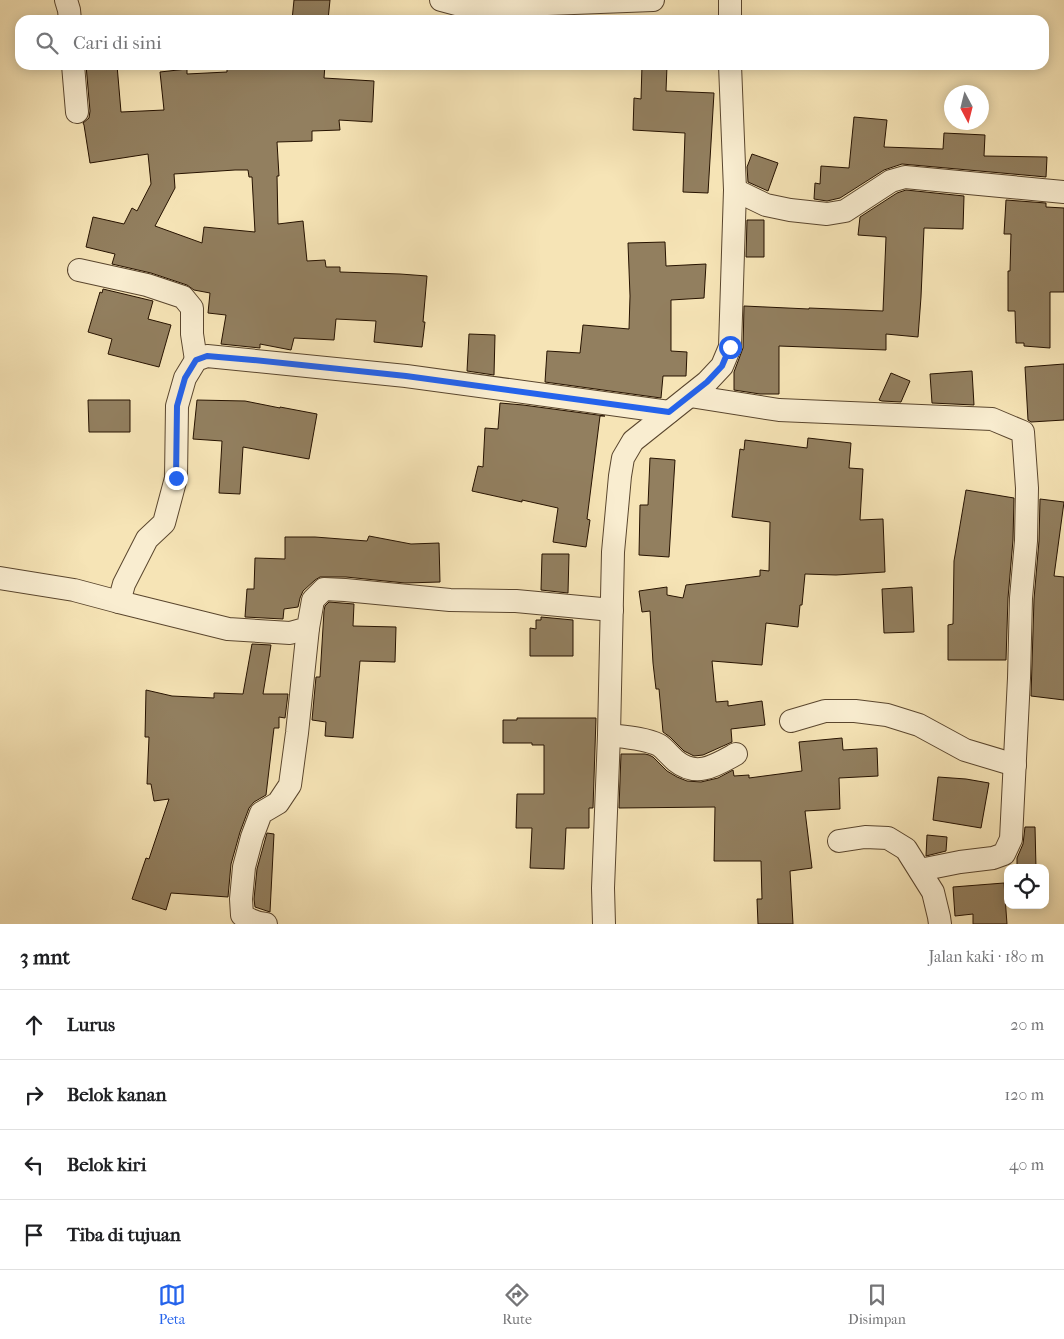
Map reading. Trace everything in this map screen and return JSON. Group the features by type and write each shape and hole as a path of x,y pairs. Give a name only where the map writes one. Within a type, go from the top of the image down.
{"street":[{"path":"66,0 70,15"},
{"path":"442,0 467,7 653,0"},
{"path":"730,0 730,15"},
{"path":"73,70 77,112"},
{"path":"604,924 603,888 614,552 620,476 623,458 633,441 707,382 722,366 730,347 735,190 730,70"},
{"path":"735,190 766,205 827,214 845,211 891,181 905,177 1064,192"},
{"path":"80,270 147,285 183,297 192,308 192,334 196,360"},
{"path":"119,602 124,584 147,539 164,523 176,478 177,406 185,378 196,360 207,356 406,376 669,412"},
{"path":"690,396 779,410 992,419 1023,432 1027,488 1026,541 1021,598 1011,839 1004,854 993,858 920,870"},
{"path":"0,578 74,590 228,629 290,633 308,628"},
{"path":"266,924 248,919 242,915 241,899 244,867 261,813 278,803 290,785 298,732 308,628 313,600 324,589 450,600 516,601 612,610"},
{"path":"791,721 825,711 855,711 887,715 919,725 965,750 1015,765"},
{"path":"609,735 642,740 660,746 683,767 696,770 711,767 736,754"},
{"path":"839,841 888,838 906,849 933,892 940,924"}],"building":[{"path":"294,0 330,0 328,15 292,15"},
{"path":"86,70 117,70 121,112 164,110 160,72 187,70 187,74 227,72 227,70 325,70 324,78 374,81 372,122 339,120 340,130 312,131 312,141 277,142 279,176 277,176 278,224 303,221 307,261 325,260 326,267 340,267 340,272 427,276 422,347 374,342 376,321 336,319 334,340 294,338 291,350 260,344 260,348 221,344 226,315 208,313 210,293 194,290 187,285 151,273 112,264 115,254 86,247 93,217 124,224 132,208 137,211 151,184 148,154 90,163 83,123 89,118","holes":["248,170 249,177 252,177 255,232 204,227 202,243 155,226 175,188 174,174"]},
{"path":"642,70 667,70 666,91 714,93 708,193 683,192 685,133 633,130 634,98 641,99"},
{"path":"854,117 887,120 884,147 943,149 944,133 985,135 984,156 1047,157 1046,177 902,164 884,170 840,198 827,201 814,199 815,183 820,184 821,166 849,168"},
{"path":"752,154 778,163 768,191 748,182 747,167"},
{"path":"906,190 964,196 963,229 924,228 918,337 886,334 886,350 779,346 779,394 760,394 734,390 734,372 743,348 744,306 883,311 886,237 858,235 860,217 897,193"},
{"path":"1006,200 1046,203 1046,207 1064,208 1064,292 1050,292 1050,348 1024,346 1024,343 1016,343 1015,311 1008,311 1008,271 1010,271 1011,234 1004,234"},
{"path":"747,220 764,220 764,257 746,257"},
{"path":"665,242 666,266 706,264 704,298 671,300 671,351 687,352 686,376 663,376 661,398 545,382 547,351 580,353 583,325 629,329 628,243"},
{"path":"103,289 153,301 148,319 171,325 159,367 108,354 112,339 88,332 100,292 102,293"},
{"path":"469,334 495,335 494,375 467,371"},
{"path":"1064,364 1064,420 1031,422 1028,420 1025,367"},
{"path":"972,371 974,405 932,403 930,374"},
{"path":"891,373 910,381 901,402 879,400"},
{"path":"88,400 130,400 130,432 89,432"},
{"path":"197,400 245,401 317,414 309,459 243,447 240,494 219,493 222,441 193,439"},
{"path":"500,403 605,416 600,416 587,519 590,520 586,547 553,542 558,508 472,491 478,466 483,467 485,428 498,429"},
{"path":"808,438 851,443 849,468 863,469 860,520 883,519 885,572 836,575 805,574 798,627 766,623 762,665 712,661 716,702 728,701 728,706 762,701 765,725 731,729 732,742 703,755 694,756 684,751 663,732 659,689 656,689 653,663 650,611 642,612 639,591 667,587 667,595 683,598 686,585 760,576 760,570 769,571 770,522 732,517 740,449 744,450 745,440 807,448"},
{"path":"650,458 675,460 669,557 639,555 640,505 648,505"},
{"path":"966,490 1014,498 1006,660 948,660 948,625 953,624 954,561"},
{"path":"1040,499 1064,502 1054,576 1064,577 1064,700 1031,696"},
{"path":"369,536 411,544 439,543 440,582 405,583 346,577 320,577 303,591 298,607 284,609 283,619 245,617 247,589 254,589 255,558 285,559 285,537 367,541"},
{"path":"542,554 569,554 568,593 541,590"},
{"path":"912,587 914,632 884,633 882,589"},
{"path":"329,602 354,604 353,626 396,627 395,662 360,661 353,738 325,736 326,722 312,720 316,677 320,677 324,611 325,606"},
{"path":"541,617 573,620 573,656 530,656 530,628 536,629 536,620 541,620"},
{"path":"252,644 271,645 263,694 288,694 285,718 279,717 279,728 274,728 266,795 254,802 249,808 240,832 231,864 228,897 171,893 166,910 132,899 146,858 149,859 169,799 154,801 151,784 147,784 149,737 145,737 146,690 172,696 214,698 214,693 243,694"},
{"path":"517,718 596,718 593,808 589,808 589,828 566,828 564,869 530,868 532,828 516,828 517,794 544,794 544,745 503,743 503,720 517,720"},
{"path":"842,738 843,750 877,748 878,776 839,778 840,809 805,811 812,868 790,871 793,924 758,924 757,899 762,899 761,861 714,861 715,807 619,808 621,754 649,755 677,777 687,781 701,782 718,778 733,770 734,776 749,775 749,778 802,771 799,742"},
{"path":"938,777 989,783 981,828 933,820"},
{"path":"1025,827 1035,827 1036,864 1017,864 1017,858 1023,844"},
{"path":"267,833 274,834 270,912 255,907 254,899 257,869"},
{"path":"927,835 947,837 946,851 926,856"},
{"path":"1004,883 1004,909 1006,909 1007,924 973,924 973,914 955,916 953,887"}],"route":[{"path":"176,478 177,406 185,378 196,360 207,356 406,376 669,412 707,382 722,366 730,347"}]}
